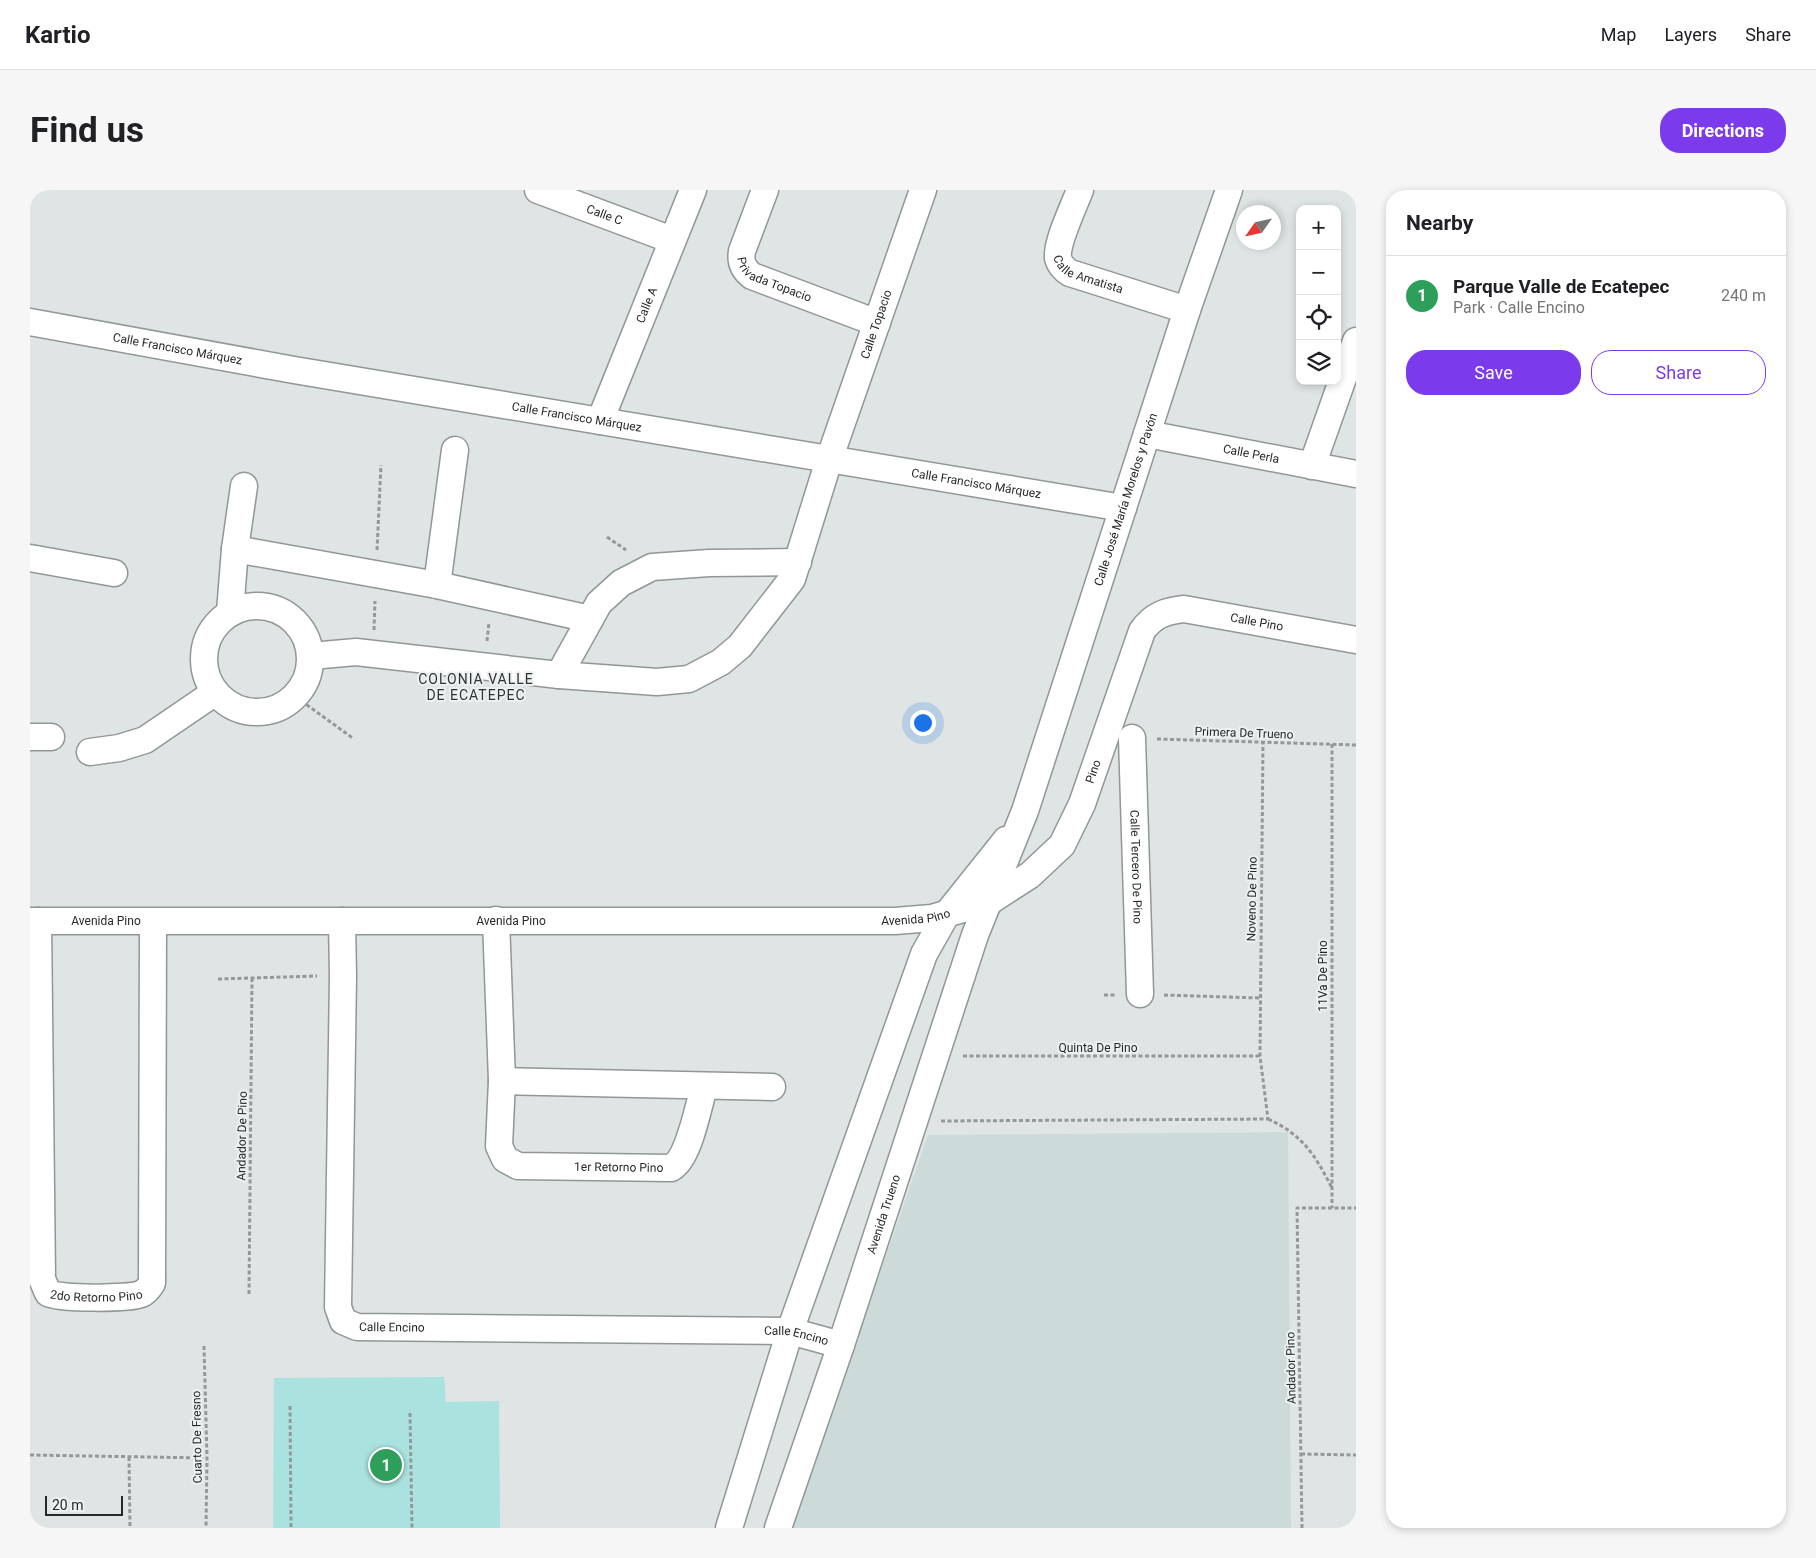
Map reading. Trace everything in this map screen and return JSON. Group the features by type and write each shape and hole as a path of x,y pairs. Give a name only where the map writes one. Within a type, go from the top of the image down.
{"street":[{"name":"Calle A","path":"600,421 693,190"},
{"name":"Privada Topacio","path":"764,190 742,251 742,265 746,271 752,276 877,323"},
{"name":"Calle Topacio","path":"311,656 356,652 559,676 657,682 689,678 721,662 740,646 792,579 829,460 923,190"},
{"name":"Calle Amatista","path":"1080,190 1059,249 1058,256 1064,269 1070,273 1187,310"},
{"name":"Calle José María Morelos y Pavón","path":"990,901 1025,810 1187,310 1229,190"},
{"name":"Calle C","path":"543,191 672,240"},
{"name":"Calle Francisco Márquez","path":"30,322 829,460 1123,508"},
{"path":"1312,466 1356,341"},
{"name":"Calle Perla","path":"1147,434 1356,474"},
{"path":"437,585 455,450"},
{"path":"230,612 235,549 244,486"},
{"path":"235,549 437,585 590,620"},
{"path":"30,558 114,573"},
{"path":"559,676 599,603 621,583 652,568 709,563 798,562"},
{"path":"256,605 283,612 302,630 311,656 308,678 296,697 270,712 239,711 214,693 204,672 203,649 212,628 230,612 256,605"},
{"name":"Calle Pino","path":"1158,615 1184,609 1356,640"},
{"name":"Pino","path":"990,901 1030,875 1062,845 1082,804 1142,631 1148,622 1158,615"},
{"path":"90,752 119,748 145,740 214,693"},
{"name":"Calle Tercero De Pino","path":"1132,738 1140,994"},
{"name":"Calle José María Morelos y Pavón","path":"946,915 1009,836 1025,810"},
{"name":"Avenida Pino","path":"34,921 895,921 946,915 990,901"},
{"name":"Avenida Trueno","path":"778,1528 841,1345 970,952 990,901"},
{"path":"729,1528 790,1331 924,954 946,915"},
{"name":"1er Retorno Pino","path":"496,920 502,1081 501,1153 511,1164 518,1166 671,1168 677,1165 684,1155 704,1087"},
{"name":"2do Retorno Pino","path":"34,921 42,1279 48,1293 62,1298 135,1296 148,1290 152,1284 153,922"},
{"name":"Calle Encino","path":"342,921 343,976 338,1307 343,1321 357,1327 790,1331 841,1345"},
{"path":"502,1081 704,1087 772,1087"}],"path":[{"path":"485,667 491,596"},
{"path":"296,697 354,740"},
{"name":"Primera De Trueno","path":"1132,738 1356,745"},
{"name":"Noveno De Pino","path":"1264,742 1259,998 1260,1056 1268,1119"},
{"name":"11Va De Pino","path":"1332,744 1332,1208"},
{"path":"218,979 343,976"},
{"name":"Andador De Pino","path":"249,1294 252,978"},
{"path":"1104,995 1140,994 1259,998"},
{"name":"Quinta De Pino","path":"936,1056 1260,1056"},
{"path":"915,1121 1268,1119 1295,1134 1307,1145 1318,1159 1332,1188"},
{"name":"Andador Pino","path":"1302,1528 1297,1208 1332,1208"},
{"path":"1332,1208 1356,1208"},
{"name":"Cuarto De Fresno","path":"204,1346 207,1458 206,1528"},
{"path":"290,1406 291,1528"},
{"path":"410,1413 412,1528"},
{"path":"1301,1454 1356,1455"},
{"path":"30,1455 207,1458"},
{"path":"129,1457 130,1528"}],"shaded area":[{"path":"1288,1132 1291,1528 791,1528 928,1135"},
{"path":"444,1377 446,1402 499,1401 500,1528 273,1528 274,1378"}],"place":[{"name":"Parque Valle de Ecatepec","path":"386,1465"}],"district":[{"name":"COLONIA VALLE DE ECATEPEC","path":"476,688"}]}
